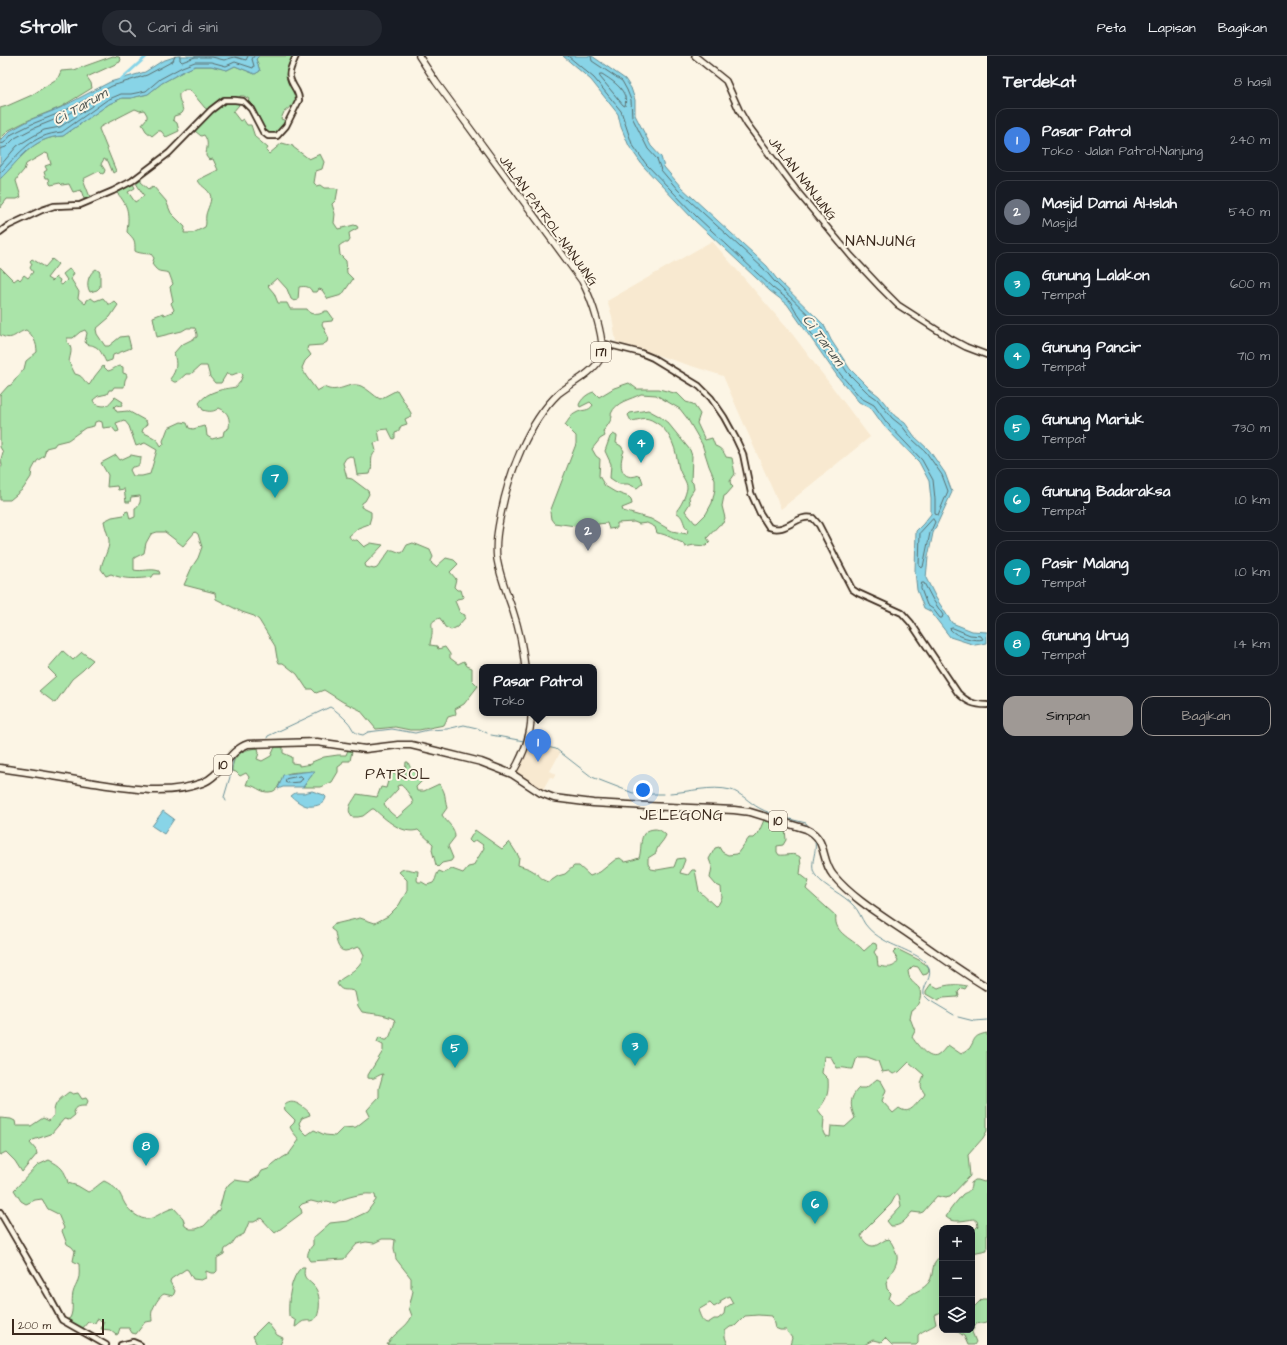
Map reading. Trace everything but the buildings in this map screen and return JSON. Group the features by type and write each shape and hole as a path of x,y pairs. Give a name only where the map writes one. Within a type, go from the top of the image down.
{"highway":[{"name":"10","path":"0,768 110,785 172,790 196,785 210,780 232,754 242,746 250,744 310,742 365,748 398,745 411,746 481,762 512,774 541,792 558,799 750,812 806,829 813,833 818,838 831,871 850,893 893,925 987,987"}],"main road":[{"name":"JALAN PATROL-NANJUNG","path":"419,56 436,82 582,281 592,301 602,343 601,355 597,363 560,393 535,422 514,470 501,513 497,543 497,559 504,587 520,635 525,664"},
{"name":"JALAN NANJUNG","path":"695,56 726,81 747,124 796,190 848,254 881,288 906,310 951,339 966,347 987,355"},
{"path":"512,774 527,742 531,716"}],"street":[{"path":"0,232 8,226 42,210 54,206 80,204 113,191 132,181 169,153 211,110 224,100 243,101 251,109 263,132 268,136 277,136 286,126 299,100 299,96 291,83 289,76 289,72 296,56"},
{"path":"602,343 618,346 646,355 702,389 718,408 736,439 743,454 751,493 760,513 769,526 781,529 802,518 813,518 819,525 852,589 902,612 958,693 968,702 987,705"},
{"path":"0,1212 62,1320 106,1345"},
{"path":"121,1345 134,1342 140,1345"}],"shaded area":[{"path":"712,241 793,335 870,437 781,509 723,376 616,342 612,316 607,301"},
{"path":"530,744 555,749 560,753 550,771 556,774 553,779 550,777 542,791 515,773"}],"green space":[{"path":"113,56 119,57 121,59 120,62 87,77 92,88 61,107 9,130 0,139 0,108 32,95 58,78 61,71 74,70"},
{"path":"259,56 294,56 288,77 290,86 298,98 293,107 290,107 284,112 281,119 286,121 277,133 267,133 263,129 248,101 249,99 244,96 240,96 238,102 239,105 233,112 240,121 243,119 247,125 251,125 255,137 268,148 266,151 269,154 282,143 293,146 309,159 320,154 324,162 322,169 316,171 314,183 317,186 321,185 325,188 338,189 336,200 332,204 335,214 334,223 338,229 354,225 358,228 349,233 350,240 348,243 343,243 339,246 340,255 346,261 347,273 353,279 342,295 328,299 322,290 319,289 317,292 312,292 309,288 299,287 298,300 294,301 291,299 287,289 277,278 268,286 274,293 278,303 287,303 290,309 307,309 310,313 316,314 328,311 333,318 332,321 323,322 322,324 328,337 327,342 322,345 308,346 307,349 311,355 305,361 302,368 317,391 324,387 334,390 356,385 364,387 380,399 397,390 411,413 411,416 405,419 407,424 401,426 398,432 395,433 395,438 393,439 388,429 378,430 380,441 374,443 376,451 372,456 372,468 370,474 357,475 354,458 350,456 346,458 343,463 347,478 352,479 368,491 369,494 362,503 361,507 371,512 369,524 358,528 349,536 352,540 357,540 364,547 371,543 383,545 365,564 366,567 374,569 377,568 390,550 401,553 407,545 413,543 430,550 433,557 431,561 432,564 436,567 446,558 454,560 458,564 450,572 456,579 454,587 457,590 461,590 463,597 455,601 460,613 465,615 465,618 457,627 451,630 445,627 440,618 432,622 430,645 437,646 438,649 445,647 450,654 450,658 458,664 464,661 467,666 472,668 472,680 478,686 464,704 455,709 455,715 448,717 444,725 419,730 395,727 376,729 360,710 343,702 324,690 316,693 312,689 307,689 297,674 283,663 279,663 275,646 259,620 254,616 242,612 216,599 215,593 184,585 202,547 198,534 195,532 183,546 165,532 151,534 146,543 144,553 134,558 134,570 156,570 159,571 160,574 154,574 152,577 136,579 111,574 106,576 101,569 109,544 109,538 104,521 112,517 124,515 125,512 128,511 130,519 135,517 135,508 139,504 140,496 131,497 130,502 126,502 124,489 118,490 117,486 107,487 108,475 101,463 116,455 120,460 131,455 141,457 141,462 139,465 132,467 130,470 133,476 142,476 150,474 157,450 145,443 136,446 129,426 124,420 116,423 119,431 116,432 112,427 103,428 102,422 99,421 95,422 94,426 85,428 68,440 56,443 54,446 46,448 44,456 37,461 32,470 31,477 23,489 10,500 0,500 0,469 2,466 1,459 3,452 0,447 0,395 8,386 11,385 24,369 26,361 37,352 36,345 31,334 26,330 8,338 0,335 0,267 14,281 18,278 20,280 24,275 28,278 33,272 30,268 32,264 30,261 32,259 45,267 52,259 58,264 47,278 52,281 56,277 60,280 59,283 62,285 67,280 63,274 69,269 74,273 71,279 79,292 78,298 85,304 87,300 91,298 95,301 103,298 108,304 114,301 118,305 110,317 96,329 97,334 105,346 109,346 120,337 128,336 131,348 113,355 112,360 106,362 98,348 85,342 87,333 85,330 73,338 67,338 67,342 71,349 69,362 75,374 82,377 89,385 103,366 108,371 117,367 123,367 123,373 127,376 124,387 114,387 112,390 109,390 107,394 98,396 93,400 95,404 102,406 108,404 115,397 123,402 121,406 116,405 114,407 117,412 128,411 146,421 147,424 142,432 156,439 161,447 164,444 163,441 168,428 181,422 187,423 189,428 193,429 204,426 206,428 207,436 212,439 223,436 224,431 229,428 229,419 227,414 219,408 211,411 203,410 199,403 211,393 236,387 243,375 240,372 232,375 227,373 221,383 215,383 210,377 207,366 200,366 191,374 186,374 177,382 170,379 176,367 174,353 181,345 197,337 197,334 195,328 187,328 182,331 157,337 153,317 163,313 164,315 174,310 171,303 173,301 170,287 173,284 169,273 159,271 154,267 152,264 154,258 151,254 135,251 134,240 127,232 128,215 126,206 117,193 133,184 135,188 128,192 135,202 144,196 136,183 141,179 141,182 149,189 153,186 166,201 171,213 185,227 184,233 193,233 205,227 206,215 211,196 198,180 218,170 213,159 209,160 206,156 206,138 204,135 201,136 195,131 208,118 207,109 190,90 184,90 179,94 183,112 174,116 173,120 177,123 179,131 166,137 161,131 158,131 152,136 146,131 142,124 147,118 144,110 140,111 135,109 100,127 99,129 116,171 113,173 108,161 104,159 101,164 105,170 104,173 102,174 99,171 83,179 90,197 84,199 81,190 73,192 69,184 62,185 60,183 51,185 49,178 46,178 44,172 47,170 45,166 51,164 48,154 45,153 26,164 24,170 18,177 16,181 21,197 17,199 7,199 0,208 0,179 20,157 35,145 52,137 63,136 109,104 122,98 131,98 148,94 162,83 195,66 211,66 227,70 235,66 255,74 260,71 256,59"},
{"path":"96,269 100,272 100,287 97,290 90,292 88,279 91,273"},
{"path":"629,383 637,389 659,389 678,394 686,402 693,404 700,414 697,423 705,440 712,438 715,446 722,450 726,457 732,458 735,474 730,481 733,487 724,496 722,506 725,518 723,523 719,525 707,538 710,542 706,546 694,545 685,547 683,543 657,533 655,527 647,523 617,523 617,528 609,529 607,523 598,524 597,529 554,523 551,519 550,512 576,444 576,436 565,425 574,414 590,409 593,405 590,402 580,407 580,403 587,395 594,392 599,397 614,388","holes":["641,394 656,395 680,409 687,418 702,444 715,480 712,503 706,514 697,523 695,523 685,511 690,503 689,497 694,489 691,481 692,456 690,450 668,423 659,416 648,410 630,413 628,415 631,421 645,418 660,425 667,433 675,448 679,470 687,486 686,494 677,510 677,513 681,516 686,528 688,529 687,534 672,531 651,519 623,511 622,508 632,504 631,499 605,486 599,476 600,459 596,456 592,449 600,439 605,436 603,431 610,421 612,417 611,414 616,406"]},
{"path":"613,434 617,436 616,443 621,446 624,451 621,462 622,471 628,476 633,477 639,475 641,477 643,483 637,488 628,484 619,484 610,478 611,464 605,451 610,437"},
{"path":"63,651 73,660 82,652 93,660 72,679 55,703 39,691 56,676 48,668"},
{"path":"275,747 283,747 283,753 292,757 292,763 299,764 299,766 312,764 312,762 324,757 346,755 348,750 352,751 350,761 343,761 338,767 338,772 332,782 321,787 303,787 313,774 312,771 296,772 284,776 276,790 266,792 246,785 249,777 246,773 240,776 236,772 232,771 236,757 243,751 258,748 259,753 257,759 262,761 271,756"},
{"path":"406,762 408,762 413,771 419,773 422,781 416,787 417,791 424,791 439,784 442,787 447,808 442,815 452,828 455,837 448,846 453,858 451,861 442,863 438,867 436,865 432,850 433,844 418,830 412,831 400,828 374,809 363,816 352,817 350,814 350,805 357,794 377,797 381,787 386,788 390,774 405,775","holes":["401,785 407,791 413,804 397,818 384,804 398,789 397,786"]},
{"path":"764,820 782,826 785,829 786,840 783,845 777,846 777,852 779,855 793,854 800,857 800,874 809,881 806,889 836,916 836,922 841,932 864,951 873,943 876,944 877,948 874,952 877,957 878,966 892,967 898,960 893,953 897,949 928,966 929,971 927,974 923,975 918,967 913,966 908,971 910,979 920,990 919,1002 912,1010 910,1018 915,1031 912,1037 926,1053 930,1056 937,1056 948,1045 961,1054 969,1049 975,1038 979,1035 987,1033 987,1131 983,1138 968,1155 970,1176 950,1197 945,1198 937,1196 923,1212 912,1212 900,1224 891,1226 887,1221 901,1206 899,1195 896,1195 891,1204 863,1232 861,1236 870,1246 875,1246 888,1239 892,1244 897,1255 897,1259 895,1267 886,1283 887,1289 891,1293 889,1299 895,1304 900,1303 929,1282 934,1264 939,1258 939,1312 934,1315 936,1324 918,1335 918,1343 916,1345 892,1345 885,1338 881,1342 873,1340 864,1345 790,1345 792,1338 786,1330 775,1328 772,1316 758,1315 745,1316 735,1326 730,1327 725,1331 725,1337 728,1345 387,1345 407,1324 412,1316 409,1308 413,1291 411,1287 411,1278 396,1259 394,1248 395,1240 382,1239 374,1243 366,1242 357,1244 344,1259 310,1261 308,1257 309,1251 313,1245 313,1238 330,1223 348,1221 367,1212 376,1200 375,1195 372,1194 355,1196 335,1203 327,1201 319,1203 311,1201 302,1204 299,1207 302,1213 275,1233 261,1218 254,1222 249,1222 244,1234 236,1238 231,1245 225,1249 224,1254 217,1258 217,1271 215,1273 206,1271 206,1278 201,1280 193,1279 186,1269 171,1279 170,1282 175,1291 173,1296 164,1294 160,1297 152,1311 152,1321 145,1322 136,1334 132,1333 129,1328 120,1328 118,1334 116,1335 110,1330 101,1329 104,1322 97,1319 95,1323 88,1322 82,1329 66,1320 70,1318 71,1315 73,1293 79,1276 79,1264 73,1261 75,1251 67,1244 62,1231 64,1228 58,1214 48,1209 42,1199 26,1204 21,1201 14,1190 38,1165 49,1160 53,1162 64,1172 68,1183 78,1186 88,1192 104,1181 106,1182 113,1186 129,1209 145,1219 174,1208 183,1218 185,1226 190,1229 196,1229 204,1226 219,1210 224,1191 229,1184 234,1180 249,1182 259,1176 262,1171 268,1169 289,1154 299,1140 290,1127 295,1120 285,1110 284,1106 287,1103 297,1103 309,1112 310,1115 302,1118 299,1123 301,1129 307,1135 314,1130 325,1135 335,1136 343,1128 356,1127 370,1116 367,1110 379,1097 379,1088 383,1074 372,1078 368,1078 368,1075 383,1051 383,1045 377,1042 379,1037 387,1040 395,1022 394,1019 386,1016 362,1012 358,1006 355,992 343,990 339,987 337,984 340,980 361,963 364,955 360,947 347,951 340,949 337,944 335,932 331,929 331,927 335,924 360,918 375,923 388,916 399,905 407,891 407,880 399,872 401,870 406,869 418,871 418,882 422,882 427,885 433,883 439,871 444,873 452,869 463,873 468,867 473,866 484,848 483,845 476,840 472,843 469,840 475,830 502,849 509,842 519,857 518,865 535,872 546,881 549,882 558,876 565,874 574,866 579,866 590,876 600,872 616,859 620,858 625,862 639,858 643,835 649,830 656,829 666,835 656,853 648,858 648,864 651,869 657,870 674,867 677,859 684,858 685,860 680,873 688,875 692,870 695,870 699,891 715,906 718,905 722,898 721,887 716,885 710,878 712,867 709,859 715,848 719,847 722,852 728,855 737,854 749,838 754,838 758,834","holes":["824,1056 831,1057 837,1068 853,1069 857,1057 867,1057 878,1061 882,1072 889,1071 893,1074 899,1072 909,1062 924,1075 921,1084 925,1094 915,1106 909,1110 906,1111 899,1108 893,1113 882,1101 886,1090 881,1081 877,1079 866,1088 859,1088 853,1095 851,1106 855,1118 845,1127 831,1126 830,1137 825,1136 823,1132 824,1118 818,1110 827,1096 828,1088 828,1079 822,1073","729,1296 733,1303 725,1308 724,1314 718,1319 714,1319 708,1323 703,1320 698,1310 710,1303 714,1307 721,1303 720,1301"]},
{"path":"931,984 938,988 952,985 967,986 965,989 962,988 958,992 959,996 943,998 938,1001 926,994 926,991"},
{"path":"69,1092 73,1094 78,1093 82,1099 86,1098 88,1101 86,1106 77,1107 74,1112 75,1115 69,1120 64,1119 51,1134 33,1140 30,1143 36,1150 37,1154 22,1172 15,1161 6,1152 0,1155 0,1118 15,1121 16,1126 31,1126 43,1118 49,1121 54,1115 56,1104"},
{"path":"975,1180 984,1182 987,1181 987,1250 975,1252 975,1229 978,1226 977,1221 974,1219 956,1221 946,1217 962,1195 971,1188 971,1183"},
{"path":"302,1267 305,1267 304,1274 306,1278 317,1290 319,1309 314,1320 304,1321 295,1327 296,1321 289,1316 289,1303 292,1283 298,1271"},
{"path":"982,1299 987,1299 987,1322 976,1324 975,1326 975,1306"},
{"path":"267,1322 277,1335 283,1338 280,1345 257,1345 253,1336"},
{"path":"960,1333 972,1333 976,1342 974,1345 968,1345 964,1336"}],"water":[{"name":"Ci Tarum","path":"177,56 259,56 256,59 260,71 255,74 235,66 227,70 211,66 195,66 162,83 148,94 131,98 122,98 109,104 63,136 43,140 27,151 0,179 0,141 10,131 30,120 60,108 110,82 145,72 162,61"},
{"name":"Ci Tarum","path":"563,56 592,56 625,79 631,88 635,100 635,115 651,146 661,157 664,167 681,187 767,266 776,278 824,325 831,340 850,369 879,396 895,416 905,423 915,437 929,450 945,473 952,492 933,533 928,557 926,578 936,598 952,623 972,631 987,632 987,643 975,645 950,637 930,611 924,608 917,590 915,571 916,531 931,514 929,481 919,462 884,426 871,408 859,402 838,377 787,304 770,291 693,219 643,166 629,146 621,127 618,114 591,80"},
{"path":"315,771 303,787 283,787 278,789 283,775"},
{"path":"312,791 324,795 326,797 324,802 316,806 307,806 303,805 291,796 295,793"},
{"path":"163,811 174,819 164,834 152,826"}],"waterway":[{"path":"118,82 147,56"},
{"path":"266,740 268,736 330,707 337,711 356,733 363,735 368,732 392,729 415,733 428,730 447,729 464,725 477,728 487,733"},
{"path":"491,735 524,741"},
{"path":"529,743 556,749 592,777 633,793 664,794"},
{"path":"252,747 266,747"},
{"path":"226,801 224,797 233,761 236,755"},
{"path":"670,793 708,788 731,790 765,811 806,823 808,826"},
{"path":"811,835 815,844 813,871 816,876 854,906 865,924 874,933 889,943 921,958 925,962 928,966 930,974 924,995 929,1000 954,1015"},
{"path":"958,1017 974,1021 987,1020"}],"place":[{"name":"Gunung Pancir","path":"641,463"},
{"name":"Pasir Malang","path":"275,498"},
{"name":"Masjid Damai Al-Islah","path":"588,551"},
{"name":"Pasar Patrol","path":"538,762"},
{"name":"Gunung Lalakon","path":"635,1066"},
{"name":"Gunung Mariuk","path":"455,1068"},
{"name":"Gunung Urug","path":"146,1166"},
{"name":"Gunung Badaraksa","path":"815,1224"}],"district":[{"name":"NANJUNG","path":"881,241"},
{"name":"PATROL","path":"398,774"},
{"name":"JELEGONG","path":"682,815"}]}
